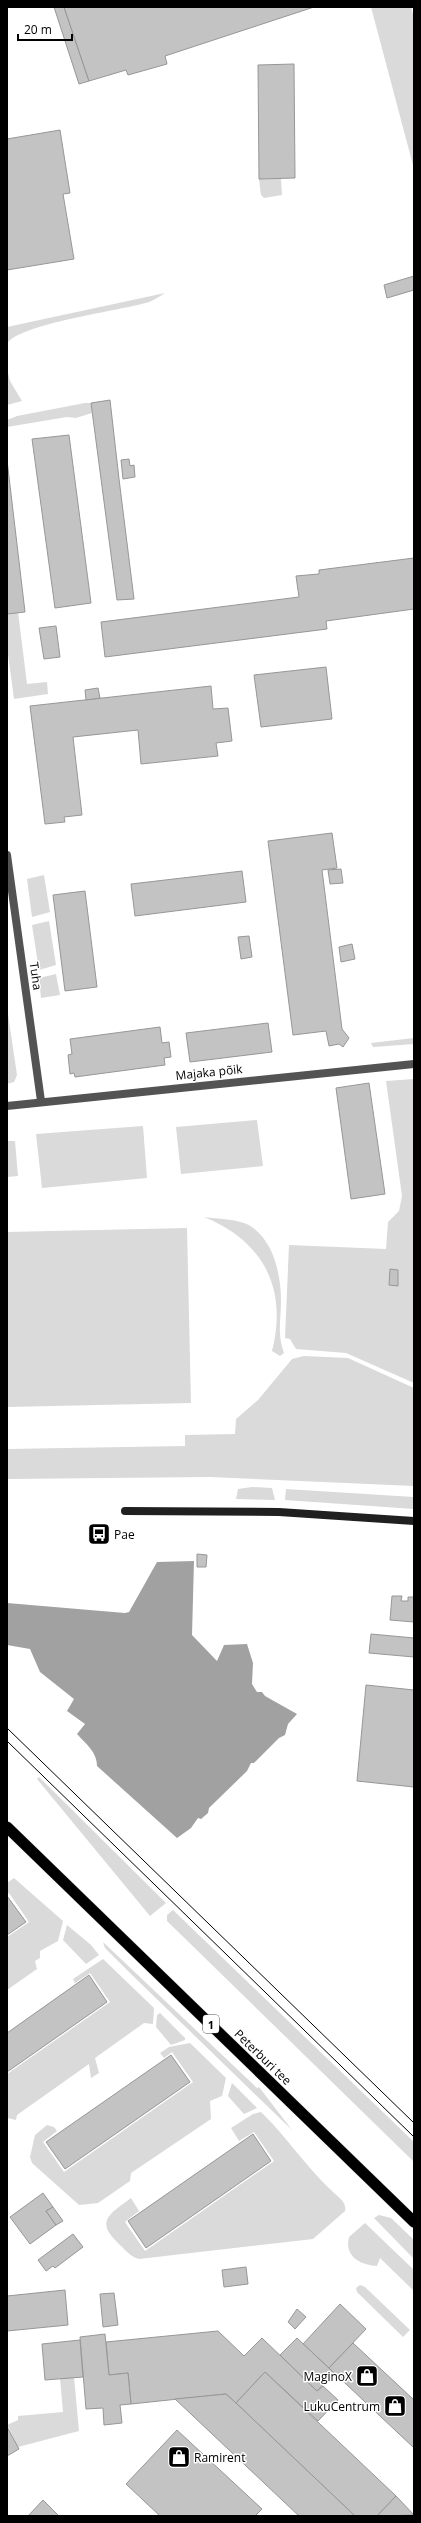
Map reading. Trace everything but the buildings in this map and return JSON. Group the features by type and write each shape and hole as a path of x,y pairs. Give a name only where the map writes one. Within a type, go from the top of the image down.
{"highway":[{"name":"Peterburi tee","path":"7,1827 414,2222"}],"main road":[{"path":"125,1511 279,1512 414,1521"}],"street":[{"name":"Tuha","path":"7,855 41,1101"},
{"name":"Majaka põik","path":"7,1106 41,1101 414,1064"}],"shaded area":[{"path":"371,7 411,7 414,18 414,169"},
{"path":"259,179 281,179 282,195 264,198 261,195"},
{"path":"165,293 149,302 72,318 30,330 15,337 7,344 7,327"},
{"path":"7,369 10,381 22,401 7,405"},
{"path":"91,403 92,413 76,418 67,417 7,427 7,420 17,416"},
{"path":"18,612 27,684 47,682 48,694 14,699 7,647 7,614"},
{"path":"44,875 50,912 32,917 27,879"},
{"path":"49,921 56,965 39,970 32,925"},
{"path":"56,974 60,995 41,998 39,978"},
{"path":"7,1007 17,1075 14,1082 7,1084"},
{"path":"414,1038 414,1044 373,1047 371,1043"},
{"path":"414,1079 414,1383 346,1353 296,1349 290,1339 285,1338 289,1245 386,1249 388,1222 399,1211 402,1196 386,1081"},
{"path":"257,1120 263,1166 181,1174 176,1127"},
{"path":"143,1126 147,1178 42,1188 36,1134"},
{"path":"7,1141 15,1141 18,1176 7,1177"},
{"path":"204,1217 233,1220 249,1225 265,1240 270,1249 280,1280 280,1333 284,1353 280,1356 272,1351 276,1328 276,1307 273,1287 266,1269 256,1253 242,1239 225,1227"},
{"path":"187,1228 191,1403 7,1407 7,1232"},
{"path":"304,1356 348,1358 414,1388 414,1486 210,1477 7,1479 7,1449 185,1446 185,1435 235,1434 236,1419 258,1400 292,1359"},
{"path":"252,1487 272,1488 275,1500 236,1499 238,1489"},
{"path":"286,1489 414,1497 414,1509 285,1500"},
{"path":"194,1561 192,1635 217,1661 224,1645 247,1644 253,1663 252,1684 257,1692 262,1692 265,1696 297,1714 288,1724 285,1735 279,1738 254,1763 251,1763 247,1771 209,1808 208,1813 201,1819 198,1818 191,1828 177,1838 97,1766 97,1761 93,1752 77,1734 85,1724 67,1711 74,1699 40,1672 30,1649 7,1645 7,1603 125,1613 129,1612 157,1562"},
{"path":"39,1777 166,1903 150,1916 37,1779"},
{"path":"14,1878 63,1921 58,1941 40,1951 40,1958 35,1961 37,1969 7,1990 7,1937 29,1922 9,1893 7,1894 7,1883"},
{"path":"173,1910 414,2142 414,2162 167,1921 167,1915"},
{"path":"67,1925 91,1945 99,1955 86,1964 63,1940"},
{"path":"103,1942 257,2088 259,2087 292,2130 132,1975 105,1948"},
{"path":"103,1959 154,2008 153,2024 144,2023 95,2058 99,2073 91,2078 89,2064 17,2115 16,2120 7,2118 7,2074 110,2002 90,1973 75,1983 73,1979"},
{"path":"160,2013 185,2038 185,2040 171,2045 156,2027 157,2015"},
{"path":"190,2043 226,2078 222,2096 210,2101 211,2119 131,2173 130,2181 98,2203 79,2205 32,2163 30,2157 35,2135 47,2125 54,2127 57,2131 43,2142 64,2172 193,2082 172,2052 164,2058 160,2053 169,2047"},
{"path":"232,2083 257,2108 244,2114 228,2096"},
{"path":"261,2112 345,2205 345,2211 313,2239 139,2259 128,2253 111,2236 106,2224 108,2218 131,2198 139,2211 125,2222 145,2251 274,2161 254,2132 239,2141 231,2128 253,2114"},
{"path":"379,2215 391,2218 414,2240 414,2259 374,2218"},
{"path":"365,2223 414,2270 414,2291 380,2258 377,2266 365,2264 351,2254 348,2244 349,2237"},
{"path":"360,2285 365,2287 410,2330 403,2337 357,2292 356,2288"},
{"path":"74,2377 79,2431 18,2447 7,2425 18,2420 18,2416 63,2412 60,2378"}],"tram line":[{"path":"7,1728 414,2123"},
{"path":"7,1741 414,2137"}],"place":[{"name":"Pae","path":"99,1534"},
{"name":"MaginoX","path":"367,2376"},
{"name":"LukuCentrum","path":"395,2406"},
{"name":"Ramirent","path":"179,2457"}]}
